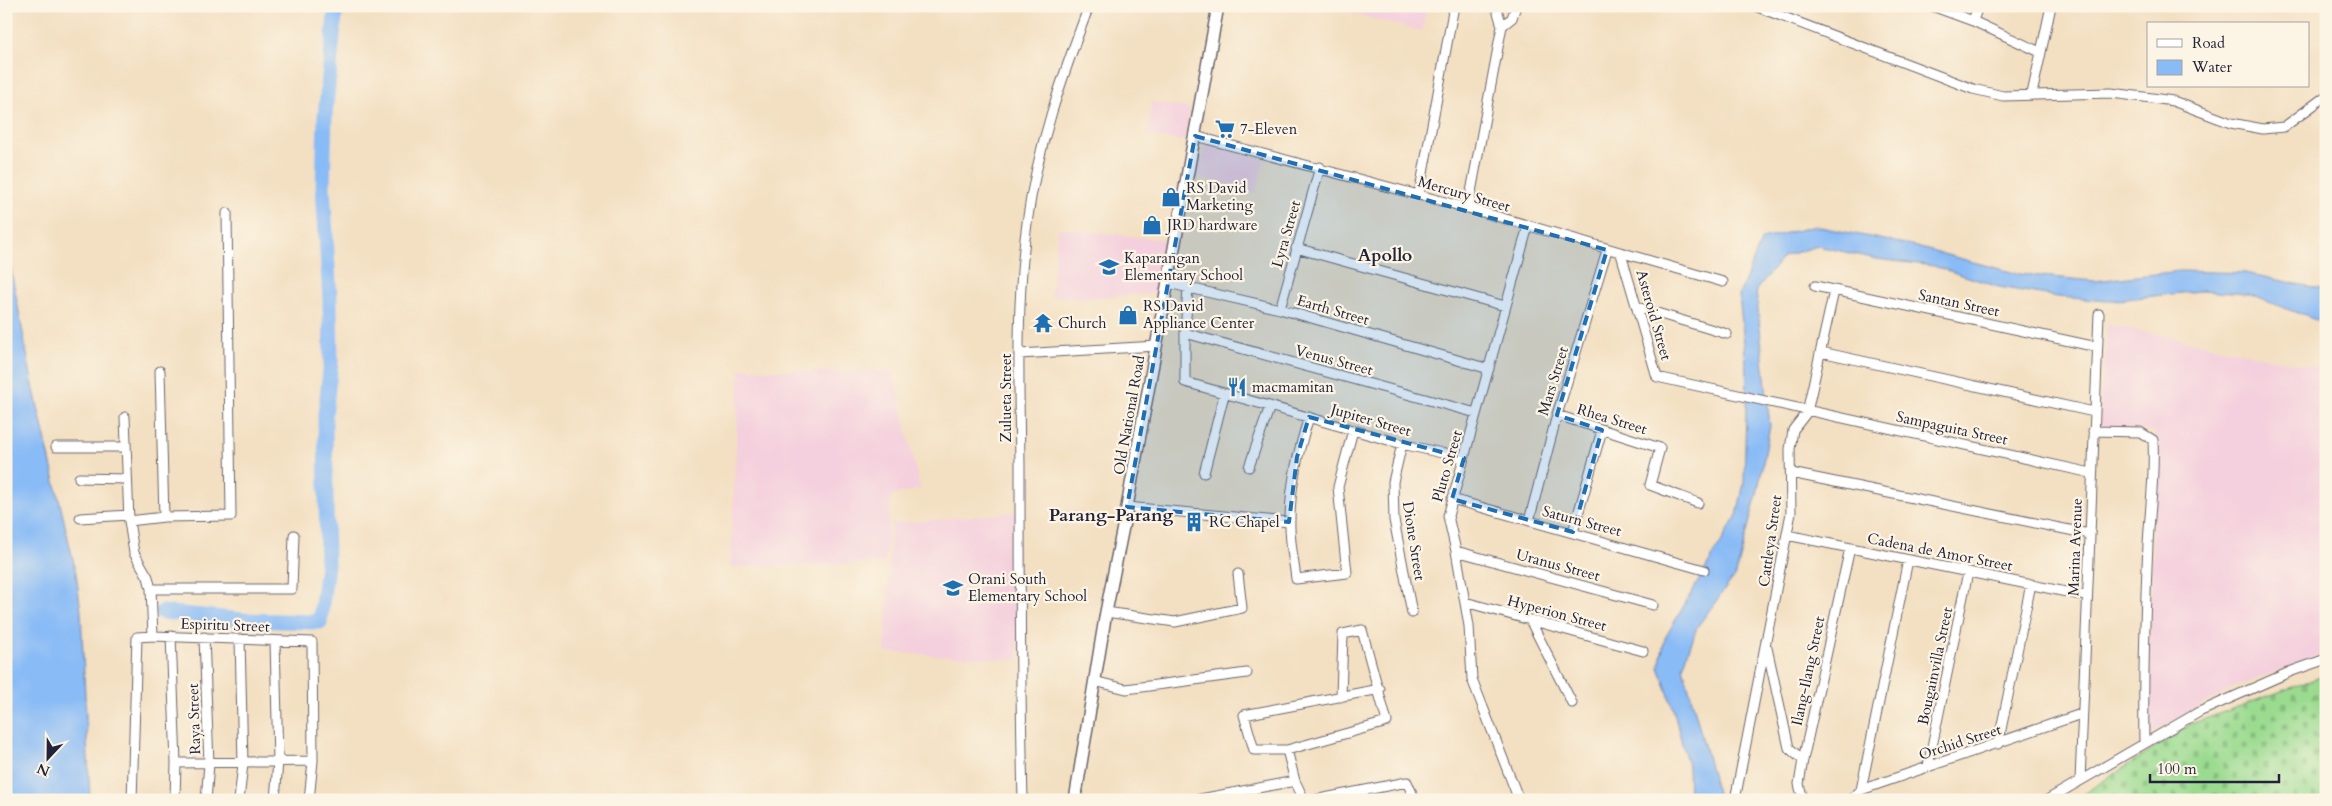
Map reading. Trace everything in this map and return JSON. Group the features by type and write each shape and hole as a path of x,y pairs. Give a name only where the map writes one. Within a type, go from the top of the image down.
{"main road":[{"name":"Old National Road","path":"1075,800 1106,612 1157,346 1218,6"}],"street":[{"name":"Zulueta Street","path":"1022,800 1019,309 1027,223 1039,159 1058,87 1089,6"},
{"path":"1419,195 1454,6"},
{"path":"1468,208 1502,26 1496,6"},
{"path":"1502,26 1512,18 1516,6"},
{"path":"1755,6 1973,89 2003,96 2111,93 2152,98 2173,101 2231,123 2264,129 2284,128 2326,96"},
{"path":"1932,6 1973,21 2040,52"},
{"path":"1973,21 1978,6"},
{"path":"2032,94 2051,6"},
{"name":"Mercury Street","path":"1195,136 1320,167 1723,282"},
{"name":"Lyra Street","path":"1280,309 1320,167"},
{"path":"80,518 231,516 227,213"},
{"name":"Pluto Street","path":"1518,800 1472,679 1465,602 1448,516 1528,226"},
{"path":"1296,248 1505,306"},
{"name":"Mars Street","path":"1529,521 1557,415 1607,250"},
{"name":"Asteroid Street","path":"1621,254 1658,378 1723,391"},
{"name":"Earth Street","path":"1168,283 1280,309 1489,369"},
{"name":"Santan Street","path":"1815,286 2097,347"},
{"path":"1185,333 1188,287"},
{"name":"Cattleya Street","path":"1734,800 1791,513 1790,449 1793,430 1807,412 1834,291"},
{"path":"1637,307 1727,334"},
{"name":"Marina Avenue","path":"2080,781 2081,714 2099,314"},
{"name":"Jupiter Street","path":"1185,333 1185,382 1402,444 1464,458"},
{"name":"Venus Street","path":"1185,333 1476,413"},
{"path":"1019,354 1157,346"},
{"path":"1821,352 2094,412"},
{"path":"160,371 164,517"},
{"name":"Sampaguita Street","path":"1723,391 1807,412 2091,473"},
{"path":"1204,473 1224,394"},
{"path":"1249,467 1270,406"},
{"name":"Rhea Street","path":"1557,415 1660,448 1650,485 1698,503"},
{"path":"125,417 129,518 134,553 148,577 151,592 153,633"},
{"path":"1309,417 1296,457 1290,522 1296,579 1347,573 1338,487 1353,430"},
{"path":"1573,532 1602,430"},
{"path":"2093,431 2140,432 2153,440 2155,472 2147,572 2144,743"},
{"name":"Dione Street","path":"1402,444 1393,482 1394,520 1412,613"},
{"path":"56,447 126,447"},
{"path":"1791,473 2089,534"},
{"path":"79,478 127,479"},
{"name":"Saturn Street","path":"1452,499 1704,570"},
{"path":"1127,507 1290,522"},
{"path":"151,592 292,589 294,535"},
{"name":"Cadena de Amor Street","path":"1787,535 2086,596"},
{"name":"Ilang-Ilang Street","path":"1803,800 1799,784 1803,760 1850,548"},
{"name":"Uranus Street","path":"1456,551 1653,605"},
{"path":"1861,790 1908,560"},
{"name":"Bougainvilla Street","path":"1928,766 1968,572"},
{"path":"1106,612 1175,622 1242,608 1238,574"},
{"path":"1998,744 2031,584"},
{"name":"Hyperion Street","path":"1465,602 1643,651"},
{"path":"1530,620 1572,703"},
{"path":"1342,697 1343,634 1362,630 1380,689 1387,722 1287,750 1254,750 1244,715 1342,697 1380,689"},
{"name":"Espiritu Street","path":"132,800 137,637 153,633 170,636 312,642 313,761"},
{"path":"170,636 176,764 174,800"},
{"name":"Raya Street","path":"204,637 209,764 206,800"},
{"path":"239,800 244,764 240,639"},
{"path":"275,641 278,761 275,800"},
{"path":"1766,643 1789,748 1803,760"},
{"path":"2047,800 2198,712 2292,671 2326,659"},
{"path":"1094,681 1126,689 1247,673"},
{"name":"Orchid Street","path":"1850,800 1861,790 2081,714"},
{"path":"1287,750 1295,781 1304,800"},
{"path":"176,764 313,761 309,800"},
{"path":"1195,800 1295,781"},
{"path":"1314,800 1407,782 1415,800"}],"highlighted area":[{"path":"1195,136 1607,250 1557,415 1602,430 1573,532 1452,499 1464,458 1309,417 1297,457 1289,522 1127,507"}],"shaded area":[{"path":"1324,6 1427,6 1422,31"},
{"path":"1152,102 1190,109 1184,141 1147,136"},
{"path":"1206,143 1265,159 1256,193 1196,176"},
{"name":"Kaparangan Elementary School","path":"1058,228 1166,240 1160,293 1089,298 1051,296"},
{"path":"2107,324 2326,370 2326,653 2232,688 2147,735 2155,431 2098,426"},
{"path":"740,369 842,372 893,370 920,489 891,495 885,563 730,567"},
{"name":"Orani South Elementary School","path":"1018,512 1018,660 885,652 891,524"}],"green space":[{"path":"2326,675 2326,800 2074,800 2191,724"}],"water":[{"path":"1815,226 1905,244 2019,274 2095,281 2180,271 2245,273 2326,290 2326,324 2248,294 2200,291 2108,301 2058,297 1999,287 1934,266 1877,259 1818,246 1784,256 1756,290 1770,426 1758,490 1736,574 1697,627 1683,667 1719,800 1689,800 1688,766 1672,705 1659,667 1665,638 1737,515 1744,483 1747,372 1739,295 1762,239"},
{"path":"6,243 32,381 76,573 81,612 90,800 6,800"}],"waterway":[{"path":"162,612 243,620 320,622 327,565 325,415 331,362 330,299 323,188 325,116 336,6"}],"place":[{"name":"7-Eleven","path":"1225,129"},
{"name":"RS David Marketing","path":"1171,197"},
{"name":"JRD hardware","path":"1152,225"},
{"name":"Kaparangan Elementary School","path":"1109,267"},
{"name":"RS David Appliance Center","path":"1128,315"},
{"name":"Church","path":"1043,323"},
{"name":"macmamitan","path":"1237,387"},
{"name":"RC Chapel","path":"1194,522"},
{"name":"Orani South Elementary School","path":"953,588"}],"district":[{"name":"Apollo","path":"1385,255"},
{"name":"Parang-Parang","path":"1111,515"}]}
